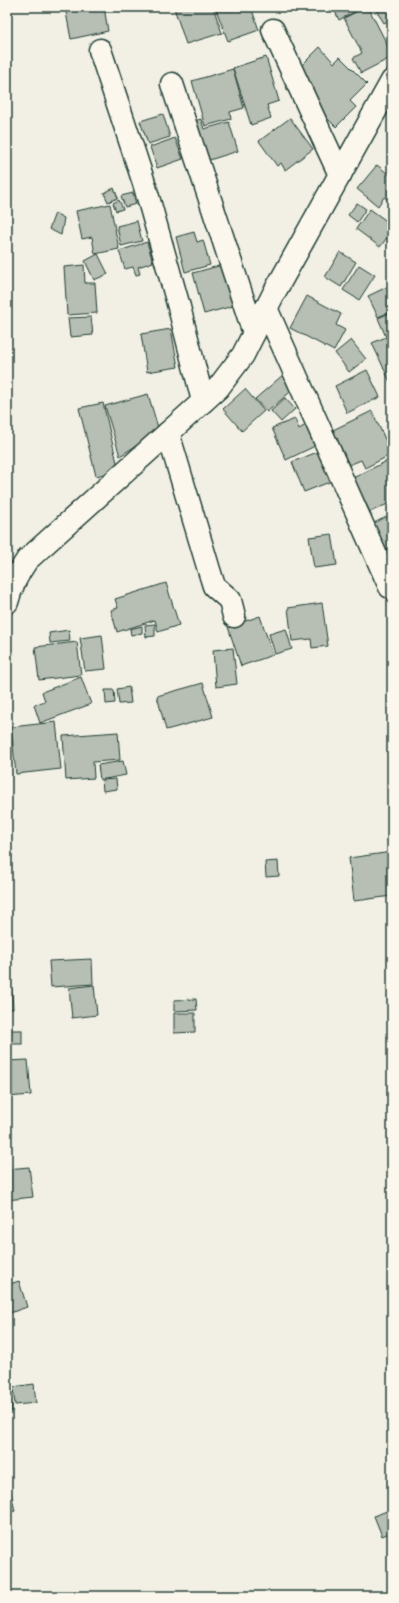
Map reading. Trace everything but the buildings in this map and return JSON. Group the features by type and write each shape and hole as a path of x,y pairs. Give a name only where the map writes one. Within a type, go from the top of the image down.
{"street":[{"path":"273,30 340,174"},
{"path":"100,50 144,183 179,307 203,401"},
{"path":"7,602 9,592 27,560 218,388 243,355 266,308 392,81"},
{"path":"172,84 254,333"},
{"path":"266,308 390,587"},
{"path":"168,433 208,570 214,586 230,600 234,616"}]}
